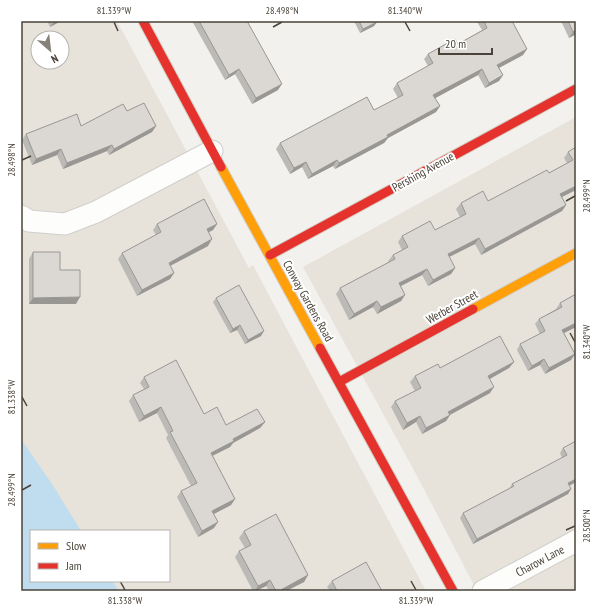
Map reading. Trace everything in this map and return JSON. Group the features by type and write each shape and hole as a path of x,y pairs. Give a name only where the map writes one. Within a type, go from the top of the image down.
{"street":[{"name":"Conway Gardens Road","path":"144,21 212,151 454,591"},
{"name":"Pershing Avenue","path":"270,255 576,89"},
{"path":"21,216 29,221 65,224 96,212 212,151"},
{"name":"Werber Street","path":"339,382 576,253"},
{"name":"Charow Lane","path":"483,591 576,542"}],"shaded area":[{"path":"21,21 117,21 249,268 253,265 426,591 21,591"},
{"path":"576,117 576,591 477,591 417,476 303,267"}],"water":[{"path":"21,439 54,487 80,530 30,530 30,582 113,582 119,591 21,591"}],"building":[{"path":"199,21 247,21 282,84 256,98 239,69 229,75"},
{"path":"359,21 377,21 377,22 363,29"},
{"path":"484,21 512,21 527,49 497,65 503,75 489,83 482,69 433,95 440,106 387,135 388,137 339,163 337,160 312,174 306,162 294,168 280,143 367,97 374,110 403,95 397,83 433,63 428,54 455,39 458,44 487,28"},
{"path":"568,21 576,21 576,30 573,32"},
{"path":"144,103 156,126 114,149 112,145 67,163 61,149 36,159 26,134 77,114 81,126 123,104 127,111"},
{"path":"576,147 576,186 560,194 566,205 485,249 479,238 448,254 455,268 433,280 427,269 399,283 405,295 381,307 377,301 354,314 340,288 395,259 393,255 408,247 402,236 430,221 435,230 466,214 461,203 483,191 488,201 547,170 549,173 573,160 568,152"},
{"path":"204,199 217,224 207,229 212,239 169,263 174,273 142,290 122,253 161,232 157,224"},
{"path":"33,252 60,252 60,270 80,270 80,297 33,298"},
{"path":"239,285 264,331 248,340 240,325 233,329 216,298"},
{"path":"576,294 576,323 562,330 575,354 549,368 544,359 532,366 520,344 545,331 539,319 562,307 560,303"},
{"path":"500,336 514,362 488,376 494,387 448,412 450,415 426,428 420,416 407,423 395,401 421,388 415,376 438,364 440,368"},
{"path":"176,360 204,414 217,407 226,425 257,409 265,422 211,453 235,499 212,511 218,522 202,531 181,491 197,483 170,432 173,431 161,407 144,416 133,395 149,387 144,377"},
{"path":"576,441 576,479 568,483 571,489 477,539 463,513 514,486 512,484 567,455 563,448"},
{"path":"276,514 308,575 279,591 276,591 270,580 258,586 239,551 251,545 244,531"},
{"path":"366,562 382,591 337,591 332,581"}],"traffic: slow":[{"path":"221,167 320,348"},
{"path":"473,309 576,253"}],"traffic: jam":[{"path":"143,21 221,167"},
{"path":"270,255 576,89"},
{"path":"339,382 473,309"},
{"path":"320,348 453,591"}]}
